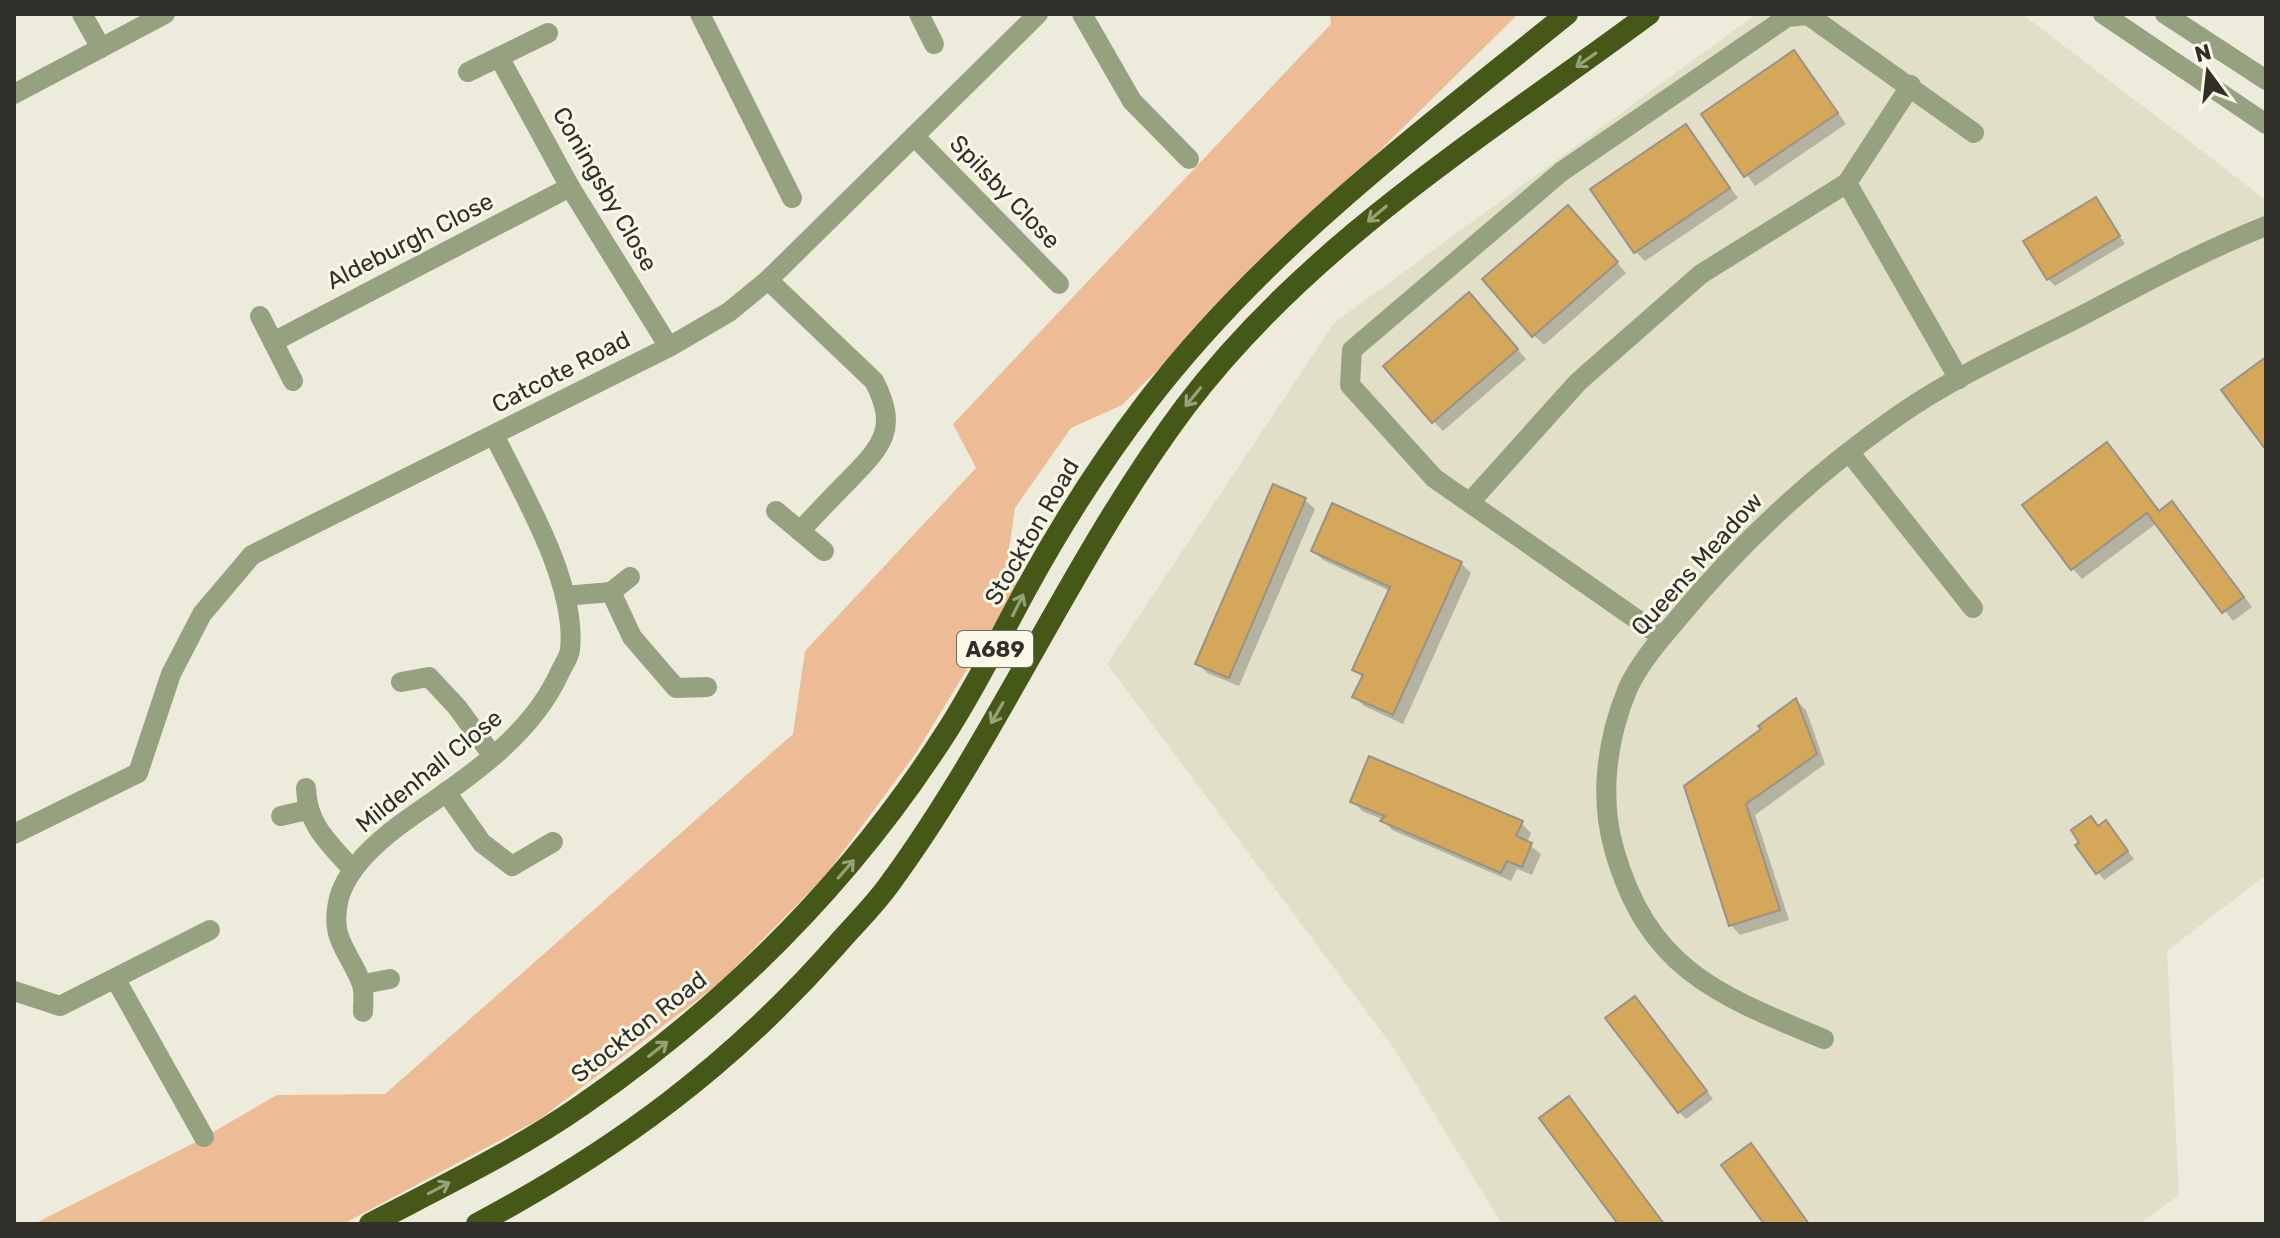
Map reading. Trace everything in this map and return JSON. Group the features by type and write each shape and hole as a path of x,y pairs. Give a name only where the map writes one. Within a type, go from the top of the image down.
{"highway":[{"name":"Stockton Road","path":"370,1224 483,1165 580,1107 697,1016 800,921 892,814 964,703 1084,489 1191,347 1325,212 1567,14"},
{"name":"A689","path":"477,1224 580,1167 693,1087 779,1009 890,885 971,759 1125,492 1186,405 1242,339 1296,283 1379,212 1482,132 1649,14"}],"street":[{"path":"82,14 101,48"},
{"path":"14,94 165,14"},
{"path":"700,14 792,198"},
{"path":"919,14 934,44"},
{"name":"Catcote Road","path":"14,834 138,773 171,674 202,614 252,555 669,347 729,312 768,280 1038,14"},
{"path":"1082,14 1132,101 1173,132 1189,159"},
{"path":"2103,14 2266,124"},
{"path":"2165,14 2266,80"},
{"path":"1662,637 1434,478 1350,385 1352,350 1561,172 1787,17 1808,15 1911,85 1974,133"},
{"path":"468,72 548,33"},
{"name":"Coningsby Close","path":"499,57 570,187 669,347"},
{"path":"1471,501 1578,382 1701,274 1847,183 1911,85"},
{"name":"Spilsby Close","path":"914,136 1059,284"},
{"path":"1847,183 1959,379"},
{"name":"Aldeburgh Close","path":"273,342 570,187"},
{"name":"Queens Meadow","path":"1824,1039 1715,990 1679,965 1647,926 1625,886 1610,836 1606,802 1612,732 1630,685 1662,637 1733,556 1777,512 1849,452 1901,414 1959,379 2262,224"},
{"path":"768,280 874,381 884,401 887,425 881,446 800,531"},
{"path":"260,316 293,381"},
{"name":"Mildenhall Close","path":"363,984 342,949 335,927 339,900 353,870 394,828 493,756 534,717 570,652 565,596 550,550 494,435"},
{"path":"1849,452 1973,608"},
{"path":"776,511 824,551"},
{"path":"565,596 611,592 630,577"},
{"path":"611,592 632,637 676,698 707,687"},
{"path":"401,682 433,668 493,756"},
{"path":"306,788 307,810 314,827 353,870"},
{"path":"446,792 482,843 512,866 553,842"},
{"path":"281,816 307,810"},
{"path":"14,991 60,1006 210,930"},
{"path":"363,1012 363,984 390,979"},
{"path":"116,980 204,1137"},
{"path":"496,1224 516,1203"}],"shaded area":[{"path":"1330,14 1518,14 1122,405 1071,428 1015,508 1008,556 1019,584 916,753 825,876 721,982 540,1119 343,1224 34,1224 194,1143 277,1095 385,1094 793,734 805,651 976,468 953,424 1331,24"},
{"path":"1756,14 2022,14 2266,200 2266,875 2167,951 2179,1195 2139,1224 1502,1224 1393,1047 1107,664 1334,323"}],"building":[{"path":"1794,50 1838,113 1744,177 1701,114"},
{"path":"1686,124 1730,188 1634,253 1590,189"},
{"path":"2096,197 2120,236 2047,280 2023,241"},
{"path":"1568,205 1618,262 1532,337 1482,279"},
{"path":"1469,292 1518,349 1432,423 1383,366"},
{"path":"2266,357 2266,450 2221,390"},
{"path":"2107,442 2159,511 2172,501 2244,597 2222,613 2147,513 2071,570 2022,505"},
{"path":"1273,484 1306,498 1229,678 1195,664"},
{"path":"1332,503 1462,562 1393,715 1352,697 1363,675 1352,670 1390,587 1311,551"},
{"path":"1796,698 1817,754 1746,804 1780,910 1729,926 1684,786 1761,729 1758,726"},
{"path":"1369,756 1523,821 1516,836 1532,843 1522,867 1507,861 1501,873 1380,821 1385,816 1350,802"},
{"path":"2091,816 2098,826 2106,820 2128,851 2096,874 2075,845 2079,843 2071,830"},
{"path":"1635,996 1707,1091 1678,1113 1605,1018"},
{"path":"1569,1096 1664,1224 1618,1224 1539,1118"},
{"path":"1751,1143 1809,1224 1764,1224 1721,1165"}]}
